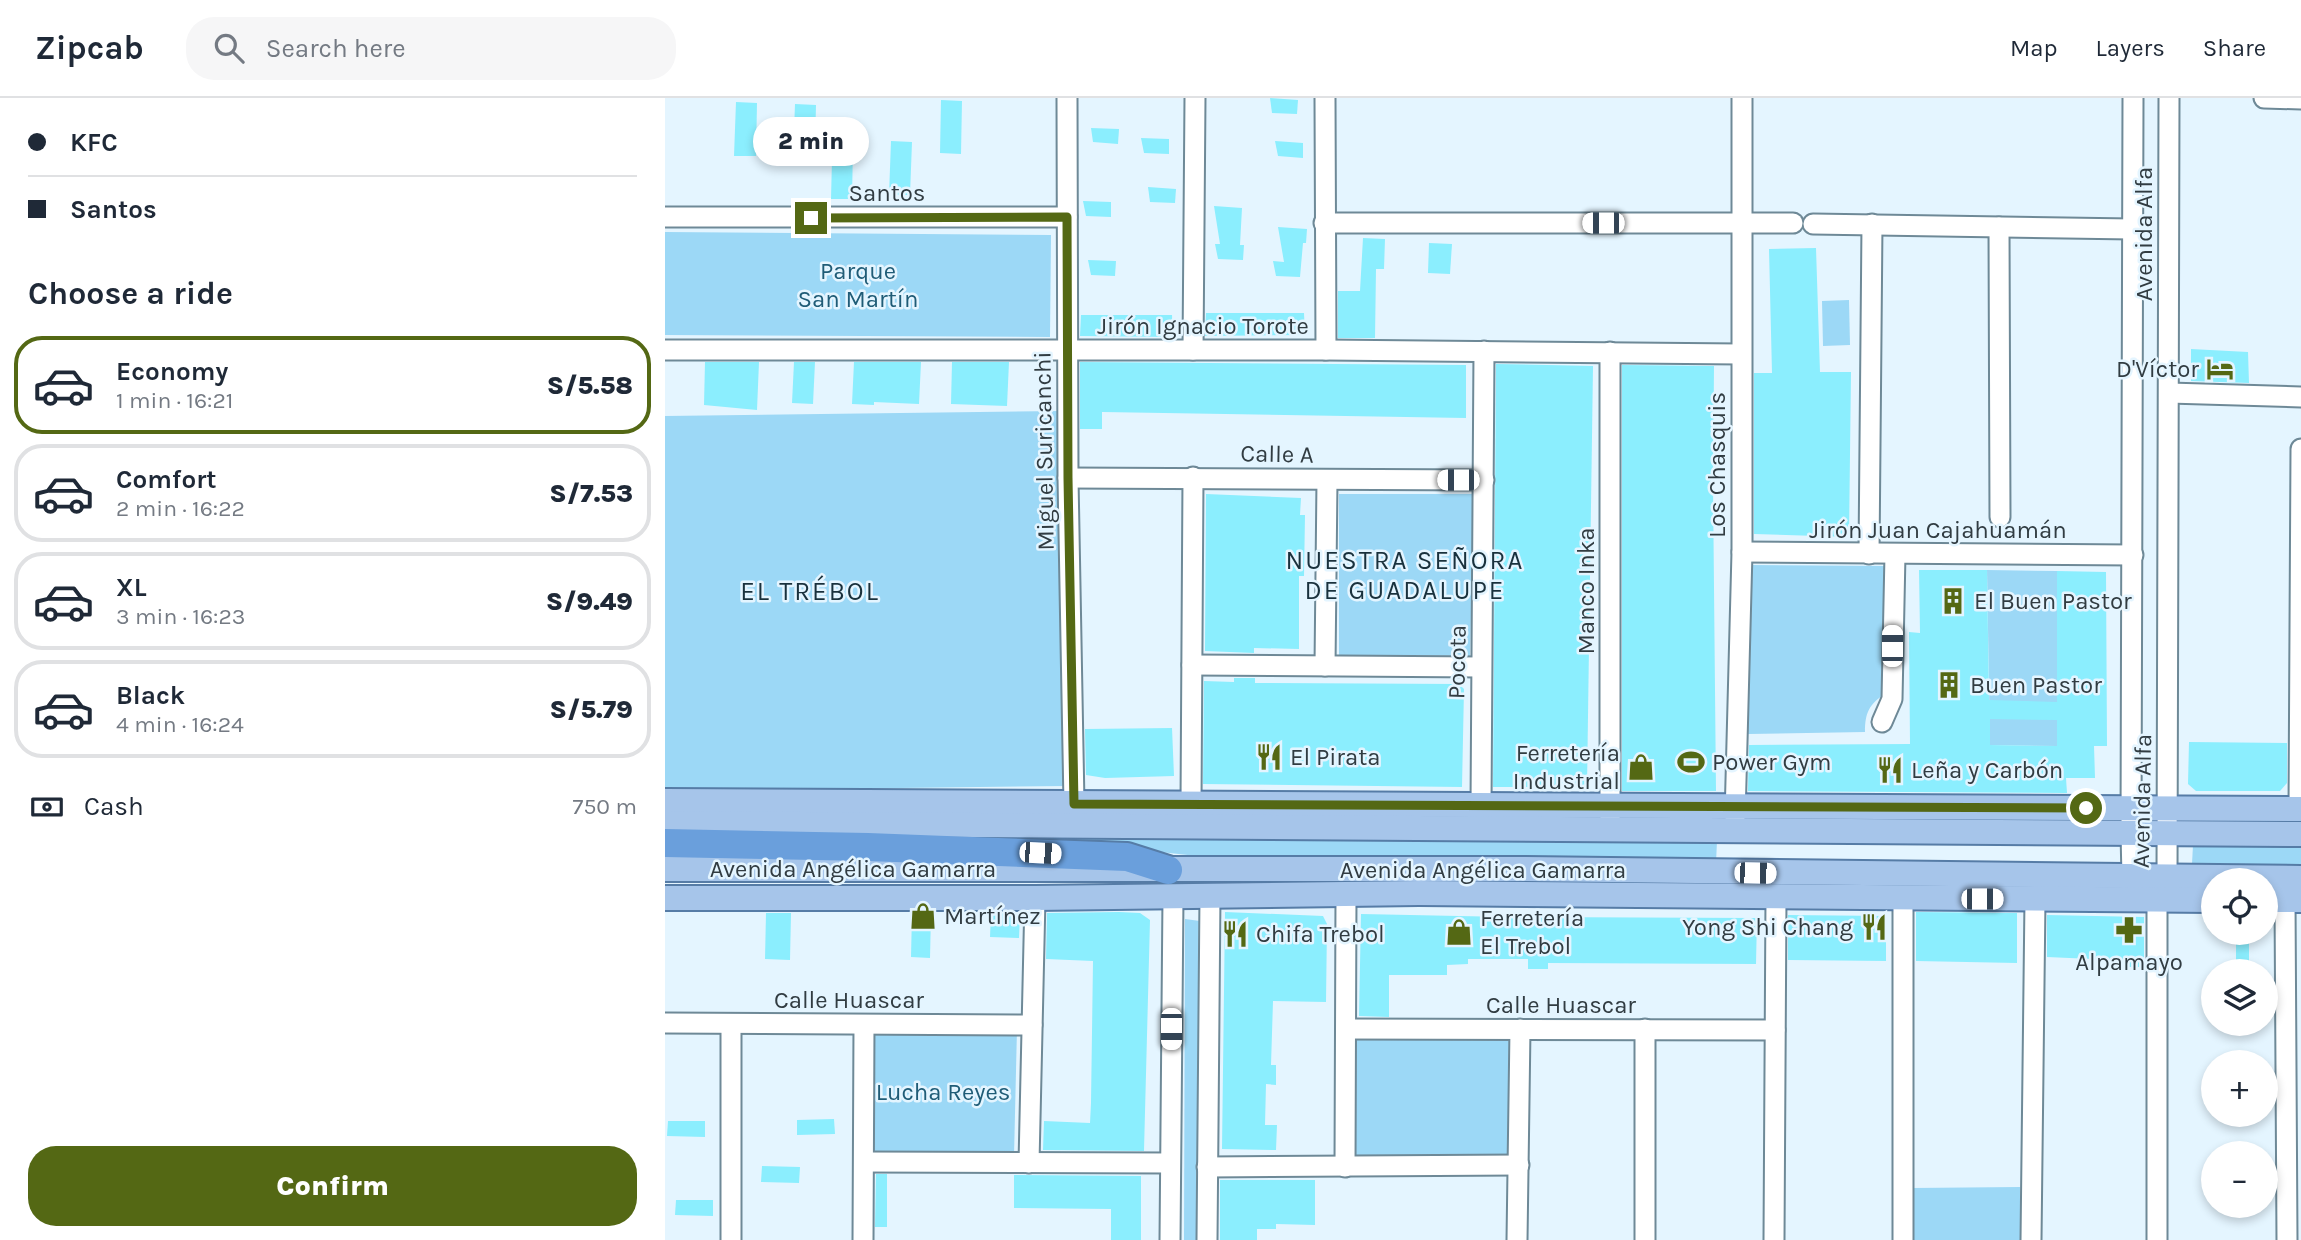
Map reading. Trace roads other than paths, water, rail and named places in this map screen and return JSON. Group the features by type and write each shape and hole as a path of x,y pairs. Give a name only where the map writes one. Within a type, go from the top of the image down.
{"highway":[{"path":"665,843 1127,857 1170,883"}],"main road":[{"name":"Avenida Angélica Gamarra","path":"665,801 1481,806 1610,818"},
{"path":"1154,825 1191,804"},
{"name":"Avenida Angélica Gamarra","path":"1735,819 2131,808 2300,809"},
{"name":"Avenida Angélica Gamarra","path":"665,823 1276,828 1610,818 1735,819 2167,834 2301,834"},
{"path":"1730,873 1736,864 1738,853 1735,819"},
{"name":"Avenida Angélica Gamarra","path":"665,869 1170,883 1526,869 2132,877 2162,888 2201,897"},
{"path":"1419,893 1526,869"},
{"name":"Avenida Angélica Gamarra","path":"665,898 1035,898 1170,883 1210,895 1419,893 2035,899 2301,878"}],"street":[{"name":"Miguel Suricanchi","path":"1067,98 1068,478 1074,804"},
{"path":"1193,350 1195,98"},
{"path":"1325,98 1326,350"},
{"name":"Los Chasquis","path":"1735,819 1742,552 1742,98"},
{"name":"Avenida Alfa","path":"2132,877 2133,98"},
{"name":"Avenida Alfa","path":"2157,1240 2162,888 2167,834 2169,98"},
{"path":"2263,98 2301,99"},
{"name":"Santos","path":"665,217 1067,217"},
{"path":"1324,223 1793,223"},
{"path":"1813,224 2132,229"},
{"path":"1869,554 1872,224"},
{"path":"1999,226 2000,517"},
{"name":"Jirón Ignacio Torote","path":"665,350 1326,350 1740,354"},
{"name":"Pocota","path":"1481,806 1484,351"},
{"name":"Manco Inka","path":"1610,352 1610,818"},
{"path":"2168,393 2301,397"},
{"path":"2300,809 2301,449"},
{"path":"1191,804 1193,477"},
{"name":"Calle A","path":"1068,478 1484,480"},
{"path":"1325,666 1327,480"},
{"name":"Jirón Juan Cajahuamán","path":"1742,552 2133,555"},
{"path":"1882,722 1892,699 1895,554"},
{"path":"1192,665 1481,667"},
{"path":"1170,883 1170,1240"},
{"path":"1207,1240 1210,895"},
{"path":"1345,1167 1346,895"},
{"path":"1774,1240 1776,897"},
{"path":"1029,1163 1035,898"},
{"path":"1903,898 1903,1240"},
{"path":"2031,1240 2035,899"},
{"path":"2284,900 2287,1240"},
{"name":"Calle Huascar","path":"665,1023 1032,1025"},
{"path":"731,1024 731,1240"},
{"path":"863,1240 864,1025"},
{"name":"Calle Huascar","path":"1346,1029 1775,1030"},
{"path":"1517,1240 1520,1029"},
{"path":"1644,1240 1645,1030"},
{"path":"864,1162 1169,1163"},
{"path":"1207,1167 1519,1166"}],"place":[{"name":"D'Víctor","path":"2220,369"},
{"name":"El Buen Pastor","path":"1953,601"},
{"name":"Buen Pastor","path":"1949,685"},
{"name":"El Pirata","path":"1269,757"},
{"name":"Power Gym","path":"1691,762"},
{"name":"Ferretería Industrial","path":"1641,767"},
{"name":"Leña y Carbón","path":"1890,770"},
{"name":"Martínez","path":"923,916"},
{"name":"Yong Shi Chang","path":"1874,927"},
{"name":"Alpamayo","path":"2129,930"},
{"name":"Ferretería El Trebol","path":"1459,932"},
{"name":"Chifa Trebol","path":"1235,934"}],"district":[{"name":"NUESTRA SEÑORA DE GUADALUPE","path":"1405,575"},
{"name":"EL TRÉBOL","path":"810,591"}],"park label":[{"name":"Parque San Martín","path":"858,285"},
{"name":"Lucha Reyes","path":"943,1092"}]}
